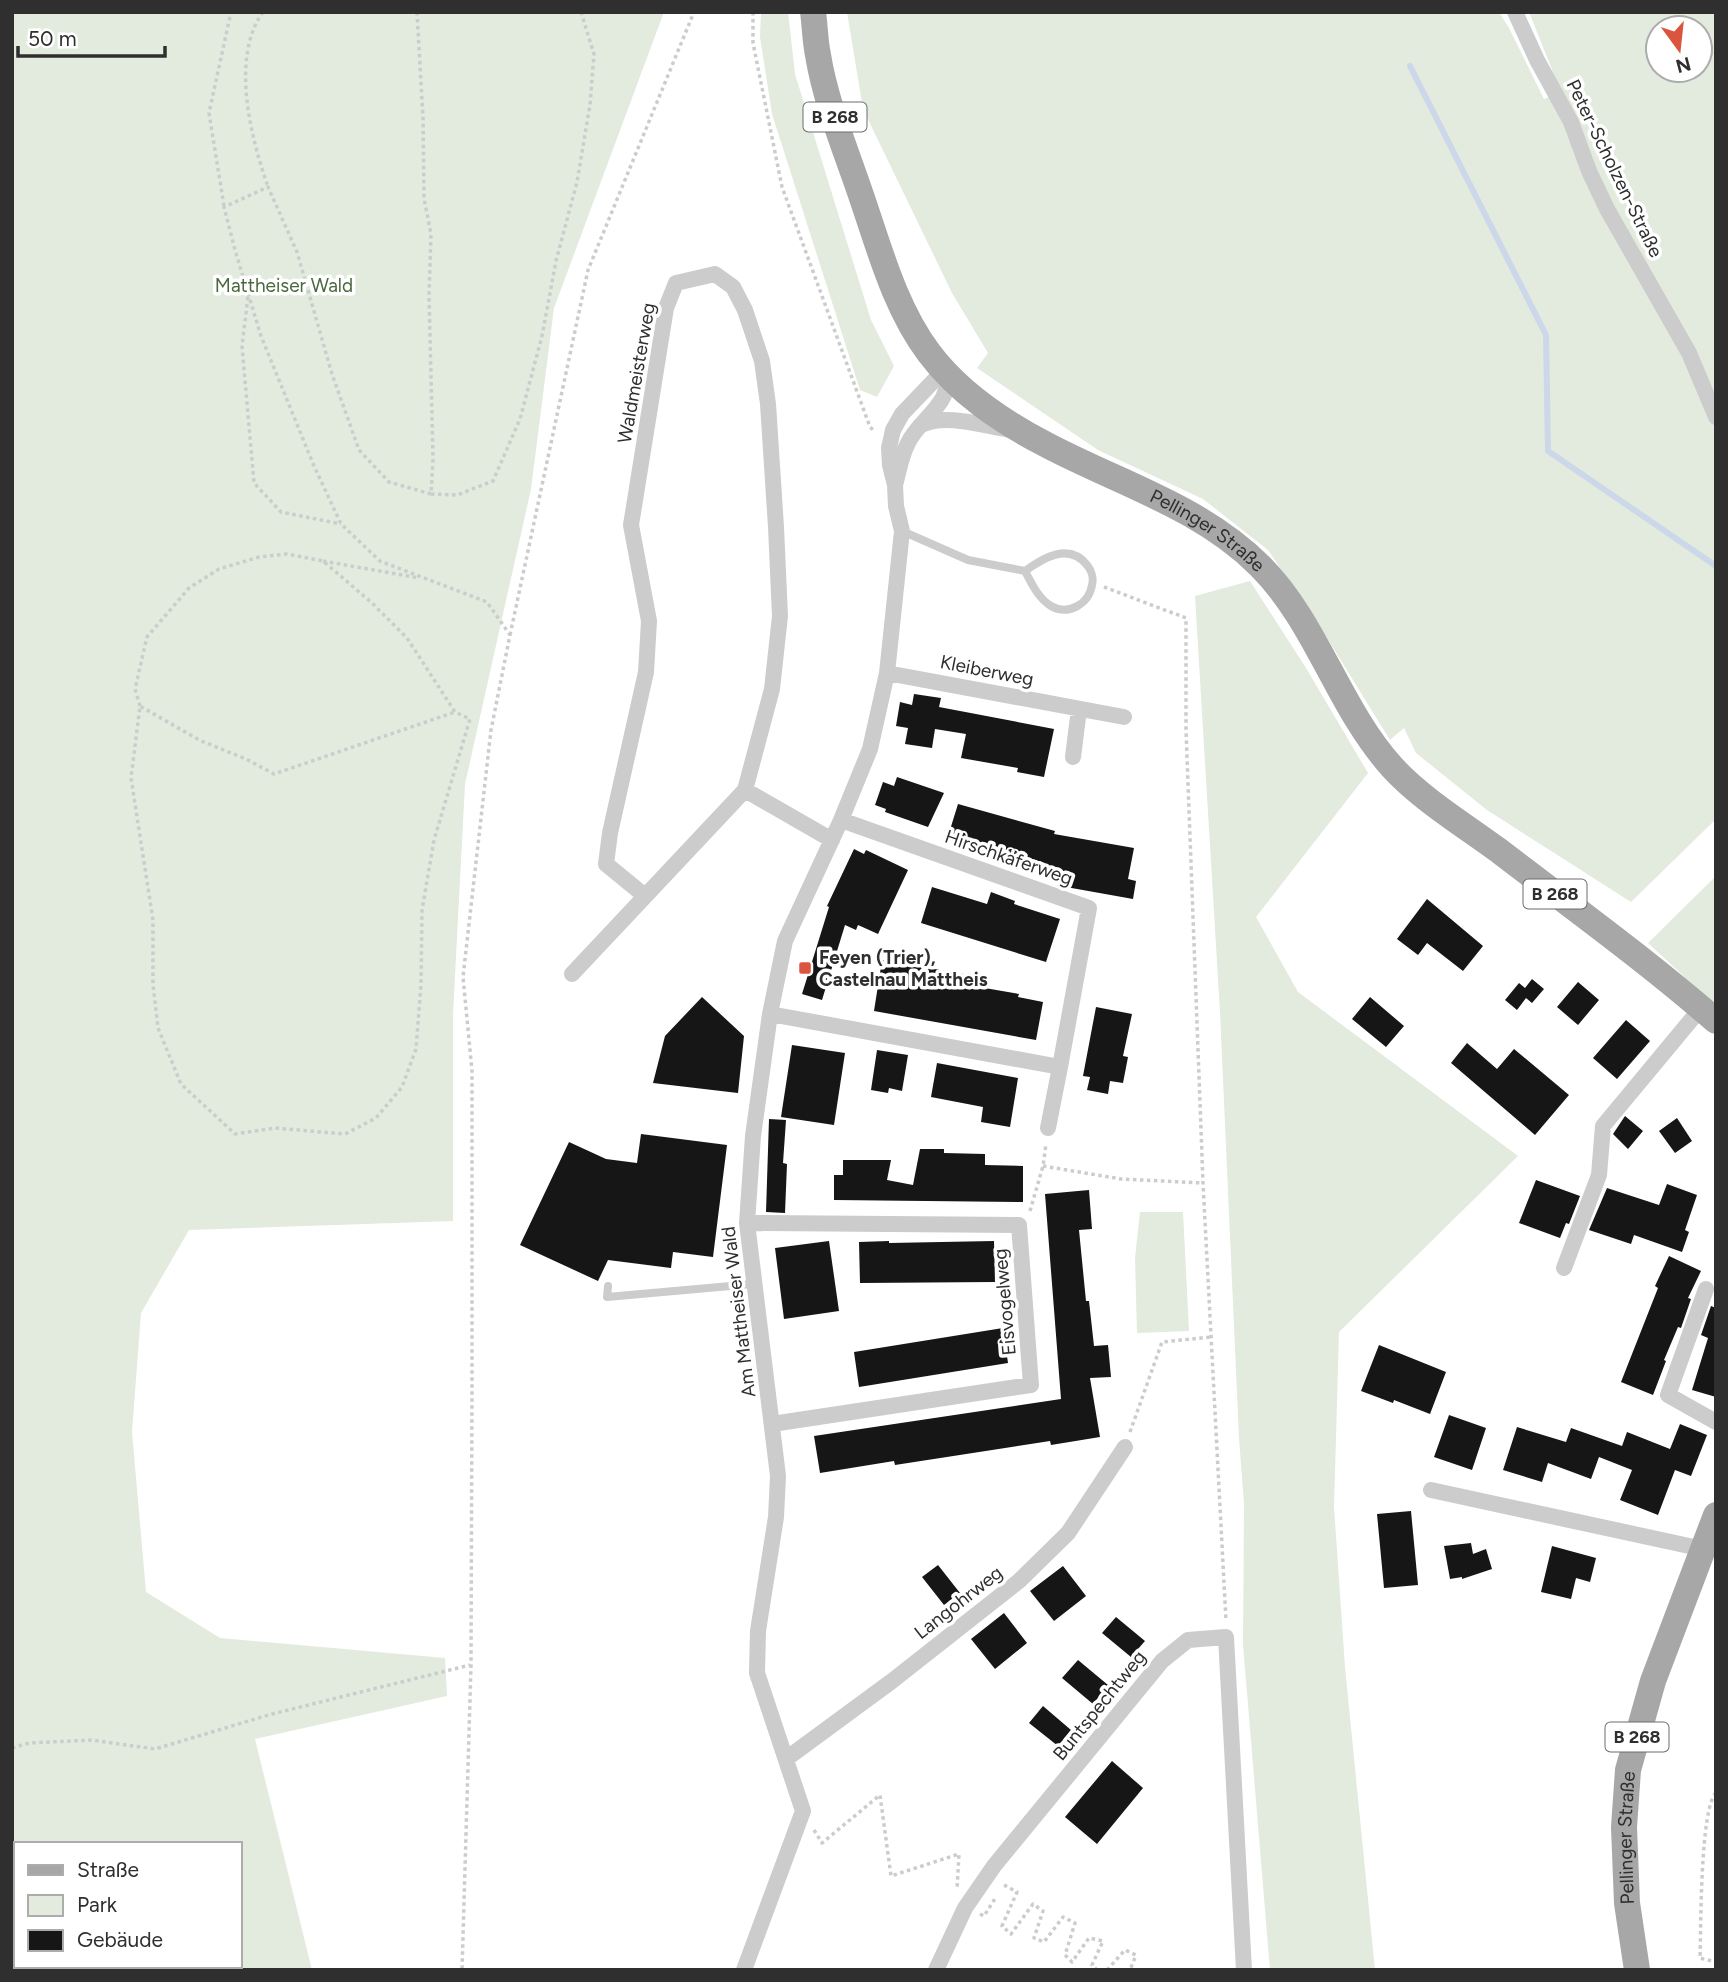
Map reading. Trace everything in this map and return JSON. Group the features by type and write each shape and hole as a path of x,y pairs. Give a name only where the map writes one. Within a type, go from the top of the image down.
{"main road":[{"name":"Pellinger Straße","path":"813,12 817,54 827,94 893,286 916,333 944,370 984,408 1021,431 1186,511 1238,546 1279,587 1306,628 1355,715 1393,769 1708,1014"},
{"name":"Pellinger Straße","path":"1637,1970 1627,1903 1623,1827 1628,1770 1653,1681 1716,1515"}],"street":[{"name":"Peter-Scholzen-Straße","path":"1515,12 1537,60 1571,122 1589,171 1607,209 1689,353 1716,417"},
{"name":"Waldmeisterweg","path":"572,974 645,897 745,790 772,689 780,616 768,404 762,361 745,310 733,287 715,274 676,283 666,308 631,525 649,621 646,672 610,833 606,864 645,897"},
{"name":"Am Mattheiser Wald","path":"744,1970 803,1811 757,1673 758,1632 776,1517 778,1476 747,1223 753,1136 770,1014 785,941 841,820 870,749 887,673 902,531 895,506 895,485 890,465 889,448 893,430 902,414 944,370 948,379 945,397 908,441 895,485"},
{"path":"920,425 935,419 951,419 1021,431"},
{"name":"Kleiberweg","path":"887,673 1124,717"},
{"path":"1073,757 1079,709"},
{"path":"745,790 832,840"},
{"name":"Hirschkäferweg","path":"841,820 1089,908 1048,1128"},
{"path":"770,1014 1059,1067"},
{"name":"Pellinger Straße","path":"1564,1268 1599,1175 1603,1126 1708,1014"},
{"name":"Eisvogelweg","path":"747,1223 1019,1225 1031,1385 772,1424"},
{"path":"1706,1289 1668,1395 1716,1422"},
{"name":"Langohrweg","path":"786,1759 892,1681 1019,1581 1068,1533 1125,1447"},
{"path":"1431,1490 1703,1549"},
{"path":"1226,1637 1244,1970"},
{"name":"Buntspechtweg","path":"936,1970 965,1908 995,1866 1162,1661 1188,1640 1226,1637"}],"lane":[{"path":"902,531 968,560 1025,572 1043,559 1070,553 1082,559 1091,569 1093,583 1089,596 1079,606 1066,610 1053,607 1042,598 1025,572"},
{"path":"608,1286 607,1297 753,1284"}],"path":[{"path":"231,12 209,113 224,207 261,336 314,466 341,524 380,561 487,602 510,635"},
{"path":"263,12 256,22 244,67 254,146 268,187 297,252 332,374 359,450 389,482 431,494 457,495 493,481 520,419 542,336 556,261 577,182 590,105 594,54 581,12"},
{"path":"417,12 424,198 431,234 431,494"},
{"path":"461,1970 471,1665 472,1071 463,977 491,730 588,270 694,12"},
{"path":"754,12 753,43 782,187 870,427 889,448"},
{"path":"224,207 268,187"},
{"path":"248,295 242,346 254,483 281,512 341,524"},
{"path":"323,561 372,603 407,638 455,712 470,719 434,840 422,910 421,985 416,1048 402,1087 376,1118 345,1134 275,1128 234,1134 181,1084 158,1028 153,985 153,920 131,778 139,706 135,689 146,637 189,588 219,569 259,557 287,554 428,579"},
{"path":"1093,583 1186,618 1186,730 1203,1183 1226,1637"},
{"path":"139,706 199,740 246,759 274,774 455,712"},
{"path":"1019,1225 1027,1220 1043,1166 1121,1179 1203,1183"},
{"path":"1125,1447 1162,1342 1211,1338"},
{"path":"12,1748 29,1743 92,1740 155,1749 272,1714 471,1665"},
{"path":"1716,1793 1710,1798 1706,1827 1700,1958 1716,1962"},
{"path":"1107,1970 1125,1950 1136,1955 1129,1970"}],"green space":[{"name":"Mattheiser Wald","path":"12,12 664,12 554,308 531,489 465,784 453,1014 453,1221 189,1230 141,1313 132,1432 146,1592 220,1638 445,1658 447,1696 255,1739 312,1970 12,1970"},
{"path":"761,12 788,12 795,74 871,320 894,366 877,397 860,390 772,114 760,37"},
{"path":"847,12 1499,12 1544,99 1561,92 1529,12 1716,12 1716,819 1631,902 1487,810 1416,753 1404,728 1390,740 1324,633 1268,550 1203,499 1098,450 977,368 988,353 952,293 863,109"},
{"path":"1250,581 1306,668 1368,773 1256,917 1298,992 1518,1156 1339,1332 1334,1507 1345,1667 1375,1970 1270,1970 1243,1644 1244,1504 1220,1012 1195,596"},
{"path":"1716,876 1716,1006 1648,943"},
{"path":"1140,1212 1183,1212 1189,1331 1137,1333 1135,1258"}],"building":[{"path":"914,694 941,698 939,707 1054,729 1044,777 1017,772 1018,768 961,758 966,734 935,729 932,748 905,744 908,728 896,726 900,702 912,705"},
{"path":"897,777 944,793 928,827 885,812 886,809 875,805 883,782 894,786"},
{"path":"958,804 1055,831 1054,834 1134,848 1128,879 1136,881 1133,899 1066,887 1068,874 1044,867 1045,863 949,833"},
{"path":"854,849 864,854 866,850 908,870 878,934 858,925 856,930 845,925 822,1000 802,994 829,907 827,906"},
{"path":"932,887 987,904 991,892 1015,901 1014,904 1060,919 1046,962 921,923"},
{"path":"1427,899 1483,946 1463,971 1427,943 1418,955 1397,939"},
{"path":"882,960 981,977 979,987 1019,994 1018,997 1043,1002 1036,1040 874,1011"},
{"path":"1532,979 1544,989 1532,1003 1526,998 1517,1010 1505,1000 1519,983 1525,988"},
{"path":"1578,982 1599,1000 1578,1025 1557,1007"},
{"path":"702,997 744,1036 738,1093 653,1083 665,1036"},
{"path":"1370,997 1404,1026 1386,1047 1352,1019"},
{"path":"1096,1007 1132,1014 1123,1056 1128,1057 1123,1083 1110,1081 1108,1094 1087,1090 1090,1077 1083,1076"},
{"path":"1626,1020 1650,1041 1617,1079 1593,1058"},
{"path":"1467,1043 1497,1069 1514,1049 1569,1095 1535,1135 1451,1063"},
{"path":"792,1045 845,1053 834,1125 781,1117"},
{"path":"877,1050 908,1055 902,1091 889,1088 888,1093 871,1090"},
{"path":"937,1063 1018,1078 1010,1127 981,1122 983,1107 931,1097"},
{"path":"1625,1116 1643,1131 1628,1149 1613,1134"},
{"path":"1677,1118 1692,1141 1675,1153 1659,1131"},
{"path":"769,1119 786,1120 783,1163 787,1164 785,1213 766,1212"},
{"path":"641,1134 727,1145 713,1257 673,1252 671,1268 608,1260 598,1281 520,1245 569,1142 606,1159 637,1163"},
{"path":"920,1149 944,1149 944,1153 985,1154 985,1165 1023,1166 1023,1202 834,1200 834,1175 843,1175 843,1160 891,1160 887,1180 913,1185"},
{"path":"1536,1180 1580,1196 1569,1224 1566,1223 1560,1238 1519,1223"},
{"path":"1667,1184 1697,1195 1685,1230 1689,1232 1682,1252 1634,1235 1631,1244 1589,1230 1607,1188 1659,1205"},
{"path":"1089,1190 1092,1229 1079,1230 1086,1301 1089,1301 1094,1346 1108,1345 1111,1377 1090,1378 1100,1437 1051,1445 1050,1441 895,1465 894,1461 820,1473 814,1436 1061,1399 1045,1194"},
{"path":"829,1241 839,1311 784,1319 775,1248"},
{"path":"994,1241 995,1282 860,1283 859,1242"},
{"path":"1669,1256 1701,1271 1688,1298 1691,1299 1681,1328 1678,1327 1664,1360 1666,1361 1653,1395 1621,1382 1658,1288 1655,1286"},
{"path":"1711,1306 1716,1308 1716,1397 1692,1390 1708,1338 1701,1335"},
{"path":"1003,1328 1008,1363 859,1387 854,1352"},
{"path":"1379,1345 1446,1372 1430,1414 1361,1391"},
{"path":"1449,1415 1486,1428 1472,1470 1434,1457"},
{"path":"1680,1424 1707,1435 1691,1476 1675,1470 1658,1515 1620,1500 1632,1470 1599,1457 1591,1479 1548,1463 1542,1482 1503,1470 1517,1427 1566,1442 1571,1428 1622,1446 1627,1432 1670,1449"},
{"path":"1411,1511 1418,1585 1384,1588 1377,1514"},
{"path":"1471,1543 1473,1554 1486,1549 1492,1569 1462,1579 1450,1579 1444,1546"},
{"path":"1552,1546 1596,1558 1590,1582 1576,1578 1571,1599 1541,1592"},
{"path":"938,1565 960,1593 944,1605 922,1577"},
{"path":"1063,1566 1086,1596 1054,1621 1030,1591"},
{"path":"1004,1613 1027,1643 995,1669 971,1639"},
{"path":"1116,1617 1145,1641 1131,1657 1102,1633"},
{"path":"1078,1660 1108,1685 1093,1704 1062,1678"},
{"path":"1043,1706 1071,1730 1058,1746 1029,1723"},
{"path":"1112,1761 1143,1788 1097,1844 1065,1817"}],"waterway":[{"path":"1410,66 1546,335 1548,451 1716,566"}],"place":[{"name":"Feyen (Trier), Castelnau Mattheis","path":"805,968"}]}
